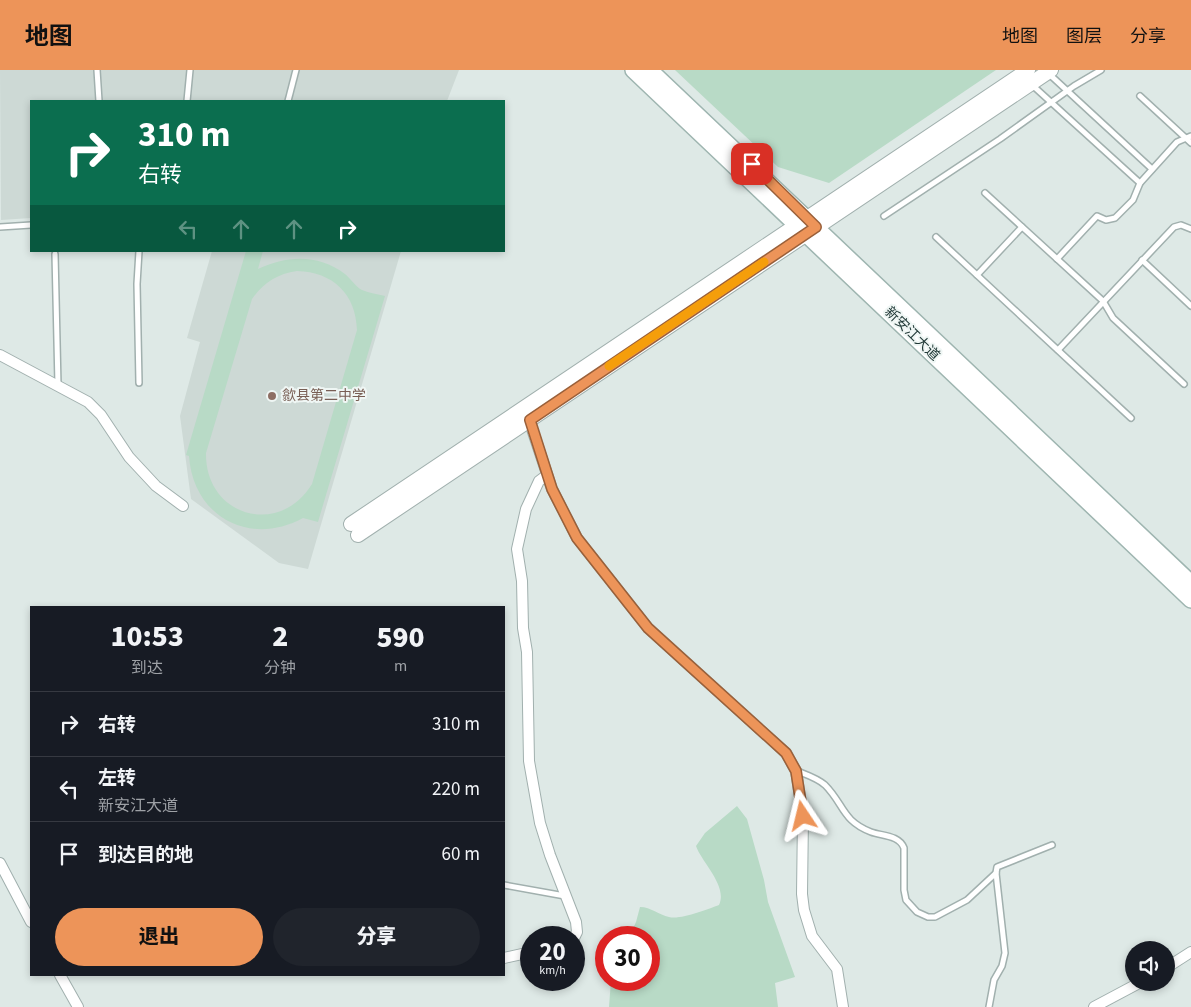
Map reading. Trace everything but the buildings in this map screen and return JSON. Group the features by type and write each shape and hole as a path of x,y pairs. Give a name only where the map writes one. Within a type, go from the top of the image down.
{"main road":[{"name":"新安江大道","path":"633,70 807,226 1191,583"},
{"name":"新安江大道","path":"650,70 807,226 1191,600"}],"street":[{"path":"807,226 530,420 354,530 807,226 1030,77 1049,71"},
{"path":"0,355 88,402 97,410 129,458 156,486 183,506"},
{"path":"530,420 558,503 577,538 641,620 786,753 796,771 803,816 802,894 804,910 812,936 837,969 843,1007"},
{"path":"547,475 539,481 526,510 517,549 522,581 523,628 527,652 530,771 540,824 576,926"},
{"path":"0,863 30,920"},
{"path":"1175,962 1191,952"},
{"path":"505,958 520,954"},
{"path":"61,976 78,1007"},
{"path":"1094,1007 1125,991"}],"lane":[{"path":"97,70 99,100"},
{"path":"187,100 190,70"},
{"path":"288,100 296,70"},
{"path":"884,216 1000,139 1067,91 1101,70"},
{"path":"1049,71 1067,91 1152,169"},
{"path":"1030,77 1052,102 1140,183"},
{"path":"1140,96 1188,137 1191,143"},
{"path":"1057,259 1097,216 1106,220 1114,218 1134,200 1140,183 1152,169 1177,142 1188,137"},
{"path":"985,193 1103,301 1113,318 1184,384"},
{"path":"0,227 30,225"},
{"path":"1058,350 1174,227 1181,225 1191,229"},
{"path":"977,276 1022,227"},
{"path":"936,237 1131,418"},
{"path":"139,252 137,284 139,383"},
{"path":"55,254 58,386"},
{"path":"1142,260 1191,306"},
{"path":"796,771 813,777 823,784 846,815 857,826 875,834 902,842 904,848 904,890 906,900 912,908 922,915 935,917 966,900 996,872"},
{"path":"989,1007 994,980 1002,966 1005,953 997,867 1052,845"},
{"path":"505,885 566,896"}],"shaded area":[{"path":"0,70 459,70 447,100 30,100 30,218 1,220"},
{"name":"歙县第二中学","path":"212,252 401,252 308,569 279,563 191,499 180,416 200,342 187,338"}],"green space":[{"path":"675,70 996,70 829,183 778,167"},
{"path":"246,252 263,252 258,269 269,264 291,259 314,260 325,263 345,274 362,290 385,296 318,522 303,518 283,526 263,529 245,527 228,521 213,510 201,496 193,477 189,456 186,455","holes":["297,271 310,272 340,287 347,296 356,317 357,330 312,484 298,501 281,511 264,515 246,512 230,505 218,492 209,475 206,453 252,299 261,288 283,274"]},
{"path":"737,806 747,819 764,880 768,902 795,977 775,983 778,1007 609,1007 610,991 660,991 660,926 634,926 640,907 648,908 674,918 694,914 719,905 721,898 717,882 696,846 705,833"}],"slow traffic":[{"path":"609,366 764,262"}],"place":[{"name":"歙县第二中学","path":"272,396"}],"route":[{"path":"752,164 816,227 530,420 552,489 577,538 648,628 786,753 796,771 803,816"}]}
